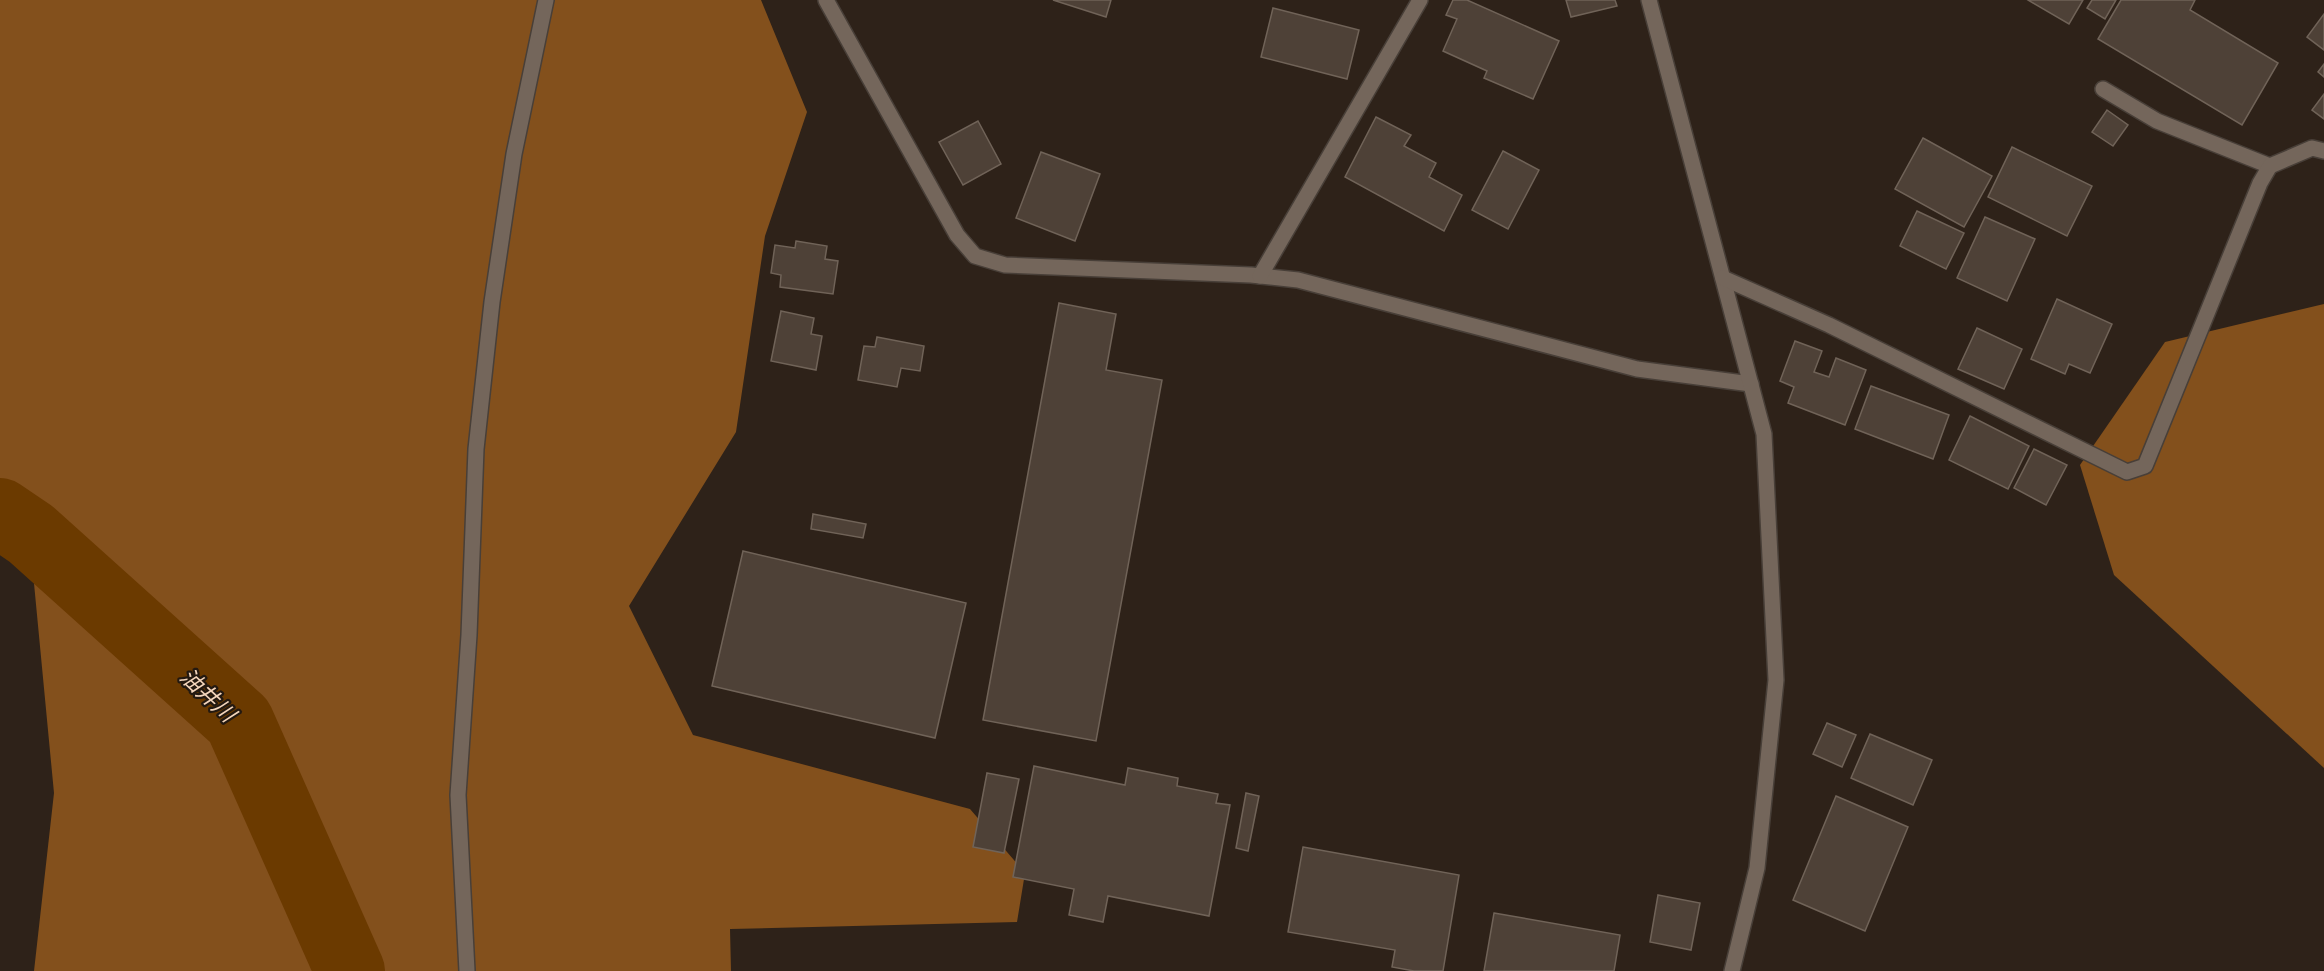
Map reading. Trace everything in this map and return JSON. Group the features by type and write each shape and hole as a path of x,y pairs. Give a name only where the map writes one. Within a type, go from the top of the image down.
{"street":[{"path":"467,971 458,795 469,624 476,449 492,302 512,166 546,0"},
{"path":"826,0 957,235 975,256 1005,265 1260,276 1299,280 1637,369 1751,384"},
{"path":"1260,276 1420,0"},
{"path":"1649,0 1764,434 1776,680 1757,868 1732,971"},
{"path":"2103,89 2157,121 2270,166"},
{"path":"1723,278 1829,325 2127,472 2145,466 2260,183 2270,166 2312,148 2324,151"}],"shaded area":[{"path":"0,0 761,0 807,112 765,236 736,432 629,606 693,735 970,809 1025,873 1017,922 730,929 731,971 34,971 54,793 27,510 0,484"},
{"path":"2324,304 2324,768 2114,575 2080,465 2165,342"}],"building":[{"path":"1053,0 1111,0 1106,17"},
{"path":"1453,0 1467,0 1559,41 1533,99 1484,78 1487,71 1443,51 1457,19 1446,15"},
{"path":"1566,0 1615,0 1617,6 1571,17"},
{"path":"2028,0 2083,0 2069,24"},
{"path":"2092,0 2116,0 2105,19 2087,8"},
{"path":"2121,0 2195,0 2190,10 2278,63 2242,125 2098,39"},
{"path":"1273,8 1359,30 1347,79 1261,57"},
{"path":"2324,14 2324,50 2307,37"},
{"path":"2324,64 2324,77 2318,72"},
{"path":"2324,94 2324,119 2312,110"},
{"path":"2107,110 2128,125 2113,146 2092,132"},
{"path":"1376,117 1411,135 1404,146 1436,163 1429,177 1462,195 1444,231 1345,177"},
{"path":"978,121 1001,164 963,185 939,142"},
{"path":"1923,138 1992,176 1964,227 1895,189"},
{"path":"2012,147 2092,186 2067,236 1988,197"},
{"path":"1503,151 1539,170 1508,229 1472,210"},
{"path":"1041,152 1100,174 1075,241 1016,218"},
{"path":"1917,211 1964,233 1946,269 1900,246"},
{"path":"1985,217 2035,239 2007,301 1957,278"},
{"path":"796,241 827,246 825,259 838,261 833,294 780,287 781,275 771,273 775,245 795,248"},
{"path":"2057,299 2112,324 2090,373 2069,364 2065,374 2031,359"},
{"path":"1059,303 1116,314 1106,370 1162,380 1096,741 983,720"},
{"path":"781,311 814,318 811,334 822,336 816,370 771,361"},
{"path":"1977,328 2022,349 2004,389 1958,369"},
{"path":"877,337 924,346 920,371 901,368 897,387 858,380 864,346 875,347"},
{"path":"1795,341 1822,351 1814,372 1829,377 1836,358 1866,370 1845,425 1788,403 1794,387 1780,381"},
{"path":"1871,386 1949,415 1933,459 1855,429"},
{"path":"1970,416 2029,446 2008,489 1949,460"},
{"path":"2034,449 2067,465 2046,505 2014,488"},
{"path":"813,514 866,524 863,538 811,529"},
{"path":"743,551 966,603 935,738 712,686"},
{"path":"1827,723 1856,735 1842,767 1813,754"},
{"path":"1870,734 1932,760 1913,805 1851,778"},
{"path":"1034,766 1125,785 1128,768 1178,778 1177,786 1218,794 1216,803 1230,805 1209,916 1108,896 1103,922 1069,915 1074,889 1013,877"},
{"path":"987,773 1019,779 1004,853 973,847"},
{"path":"1246,793 1259,796 1248,851 1236,848"},
{"path":"1836,796 1908,827 1865,931 1793,900"},
{"path":"1303,847 1459,875 1443,971 1414,971 1392,967 1395,950 1288,932"},
{"path":"1658,895 1700,903 1691,950 1650,942"},
{"path":"1494,913 1620,935 1614,971 1484,971"}],"waterway":[{"name":"油井川","path":"0,513 31,534 239,721 350,971"}]}
